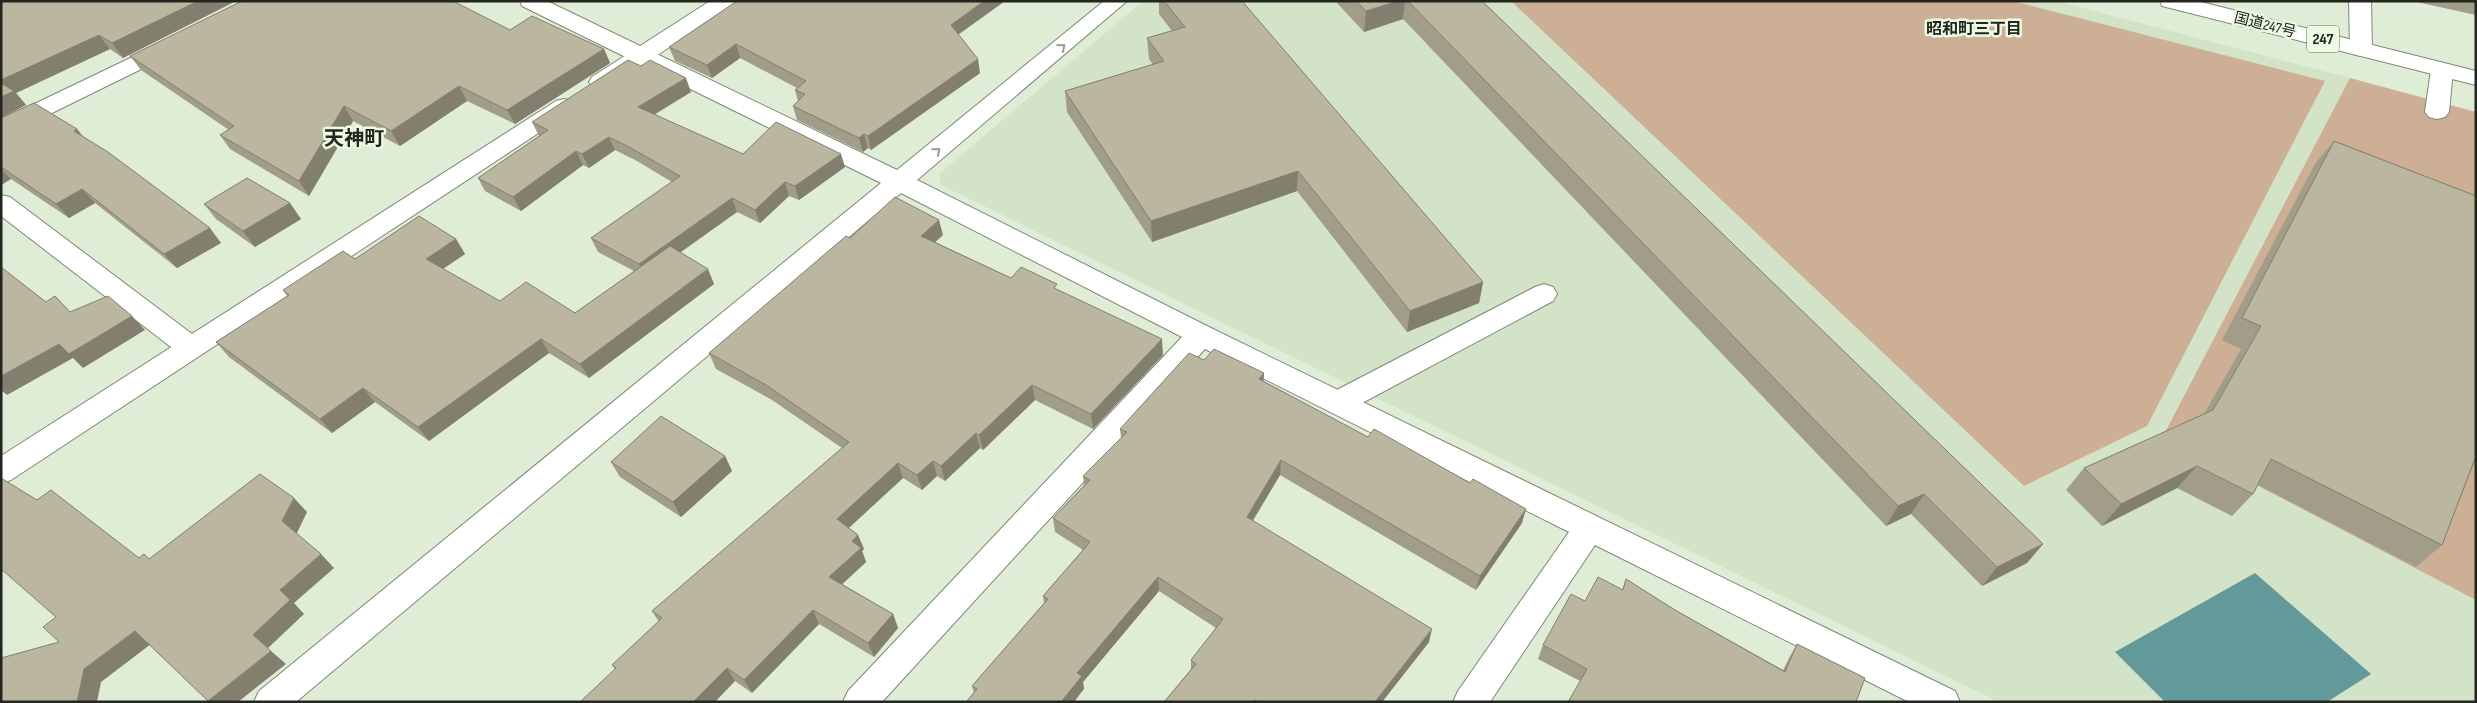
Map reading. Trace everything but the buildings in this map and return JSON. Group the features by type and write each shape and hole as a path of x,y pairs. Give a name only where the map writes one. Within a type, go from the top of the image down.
{"main road":[{"path":"530,1 640,57 900,182 1201,335 1943,702"},
{"path":"1,471 725,1"},
{"path":"271,702 1118,1"},
{"name":"国道247号","path":"2170,1 2476,78"},
{"path":"2360,1 2361,49"},
{"path":"1,130 188,37"},
{"path":"2437,112 2442,70"},
{"path":"1,203 190,347"},
{"path":"1339,402 1544,294"},
{"path":"860,702 1201,335"},
{"path":"1470,702 1590,527"}],"shaded area":[{"path":"1143,1 2056,1 2350,78 2163,435 2476,600 2476,702 1999,702 941,185 939,174"},
{"path":"1511,1 2012,1 2325,81 2147,426 2024,486"},
{"path":"2350,78 2476,112 2476,600 2163,436"}],"water":[{"path":"2255,573 2371,674 2327,702 2165,702 2115,652"}],"district":[{"name":"昭和町三丁目","path":"1974,29"},
{"name":"天神町","path":"354,139"}]}
